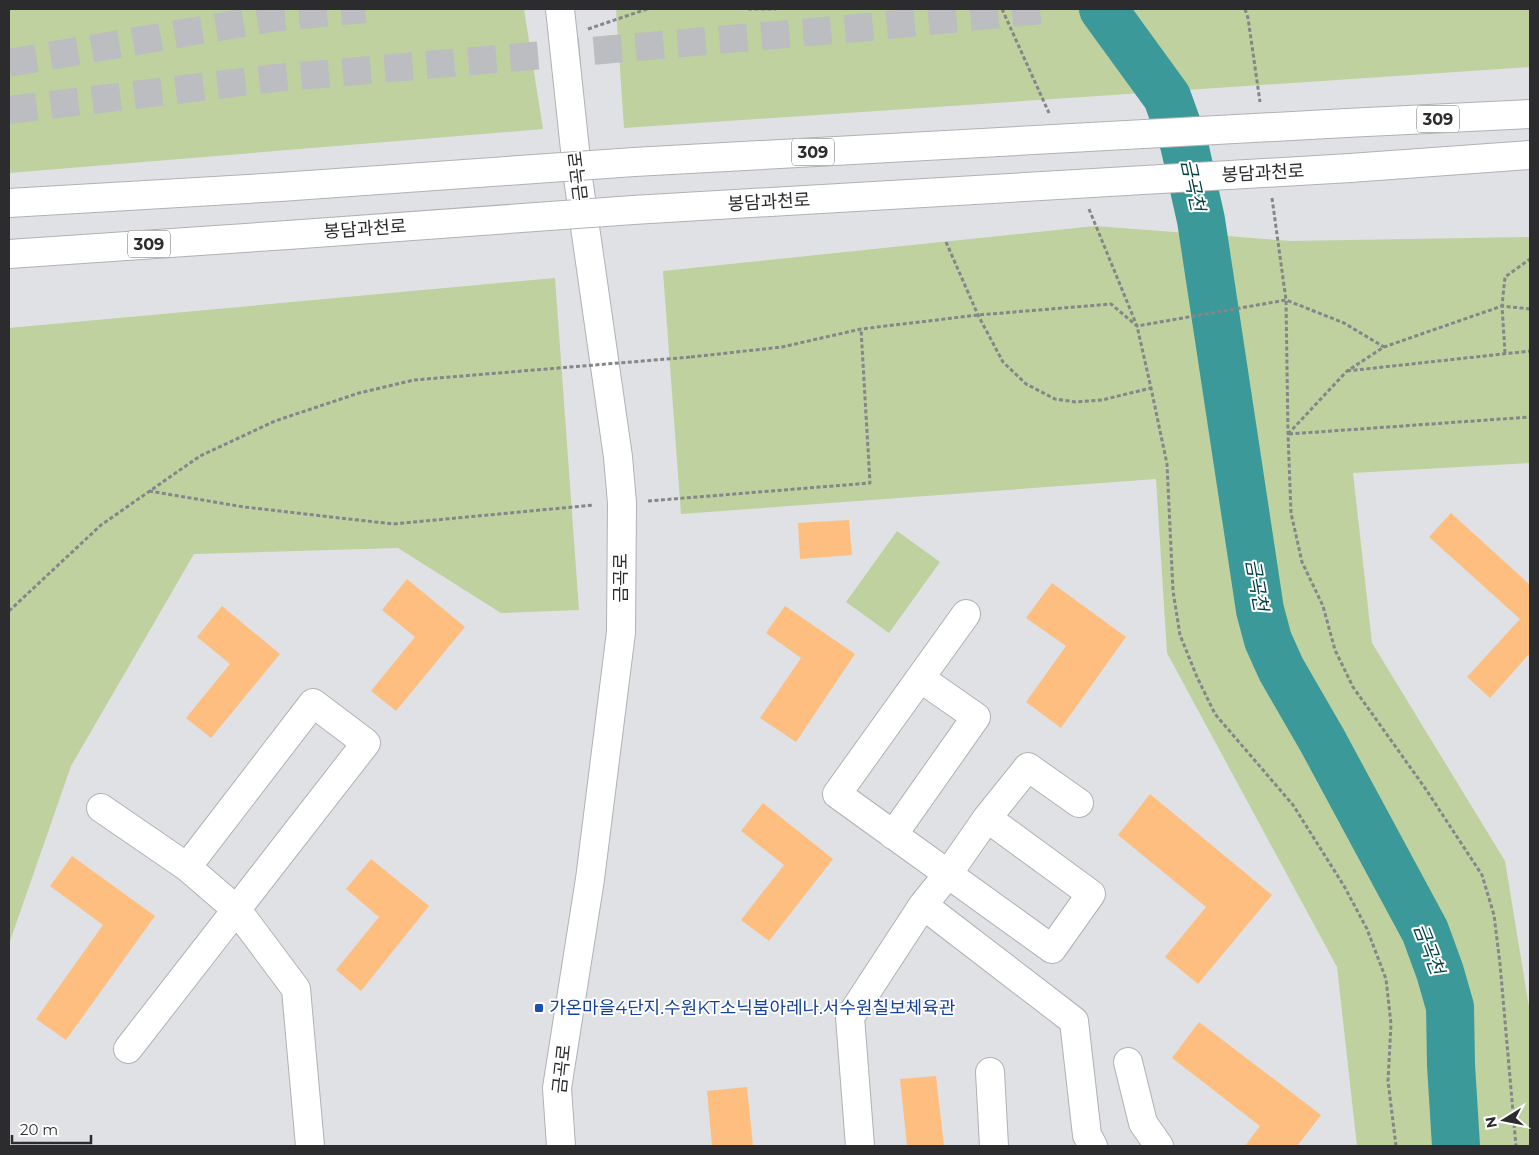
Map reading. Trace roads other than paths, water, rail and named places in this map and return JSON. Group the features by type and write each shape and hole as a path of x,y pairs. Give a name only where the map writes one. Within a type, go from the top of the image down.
{"main road":[{"name":"금곡로","path":"560,9 578,178 618,457 622,503 621,632 590,879 557,1088 561,1146"},
{"name":"309","path":"9,203 280,187 634,162 1530,114"},
{"name":"봉담과천로","path":"9,254 643,210 1350,168 1530,155"},
{"path":"966,614 837,794 1052,949 1092,894 987,818"},
{"path":"893,834 976,717 920,678"},
{"path":"128,1049 366,743 313,703 187,867"},
{"path":"853,1146 850,1017 923,904 948,874 987,818 1028,767 1079,803"},
{"path":"101,808 187,867 237,910 296,989 310,1146"},
{"path":"923,904 1074,1021 1087,1135 1093,1146"},
{"path":"1128,1062 1143,1123 1159,1146"},
{"path":"990,1072 994,1146"}],"waterway":[{"name":"금곡천","path":"1103,9 1167,97 1184,144 1201,220 1260,610 1268,640 1281,669 1322,740 1425,931 1450,1007 1451,1065 1456,1146"}],"tunnel":[{"path":"9,63 271,18 365,9"},
{"path":"9,110 276,78 858,28 1054,9"}],"place":[{"name":"가온마을4단지.수원KT소닉붐아레나.서수원칠보체육관","path":"539,1008"}]}
